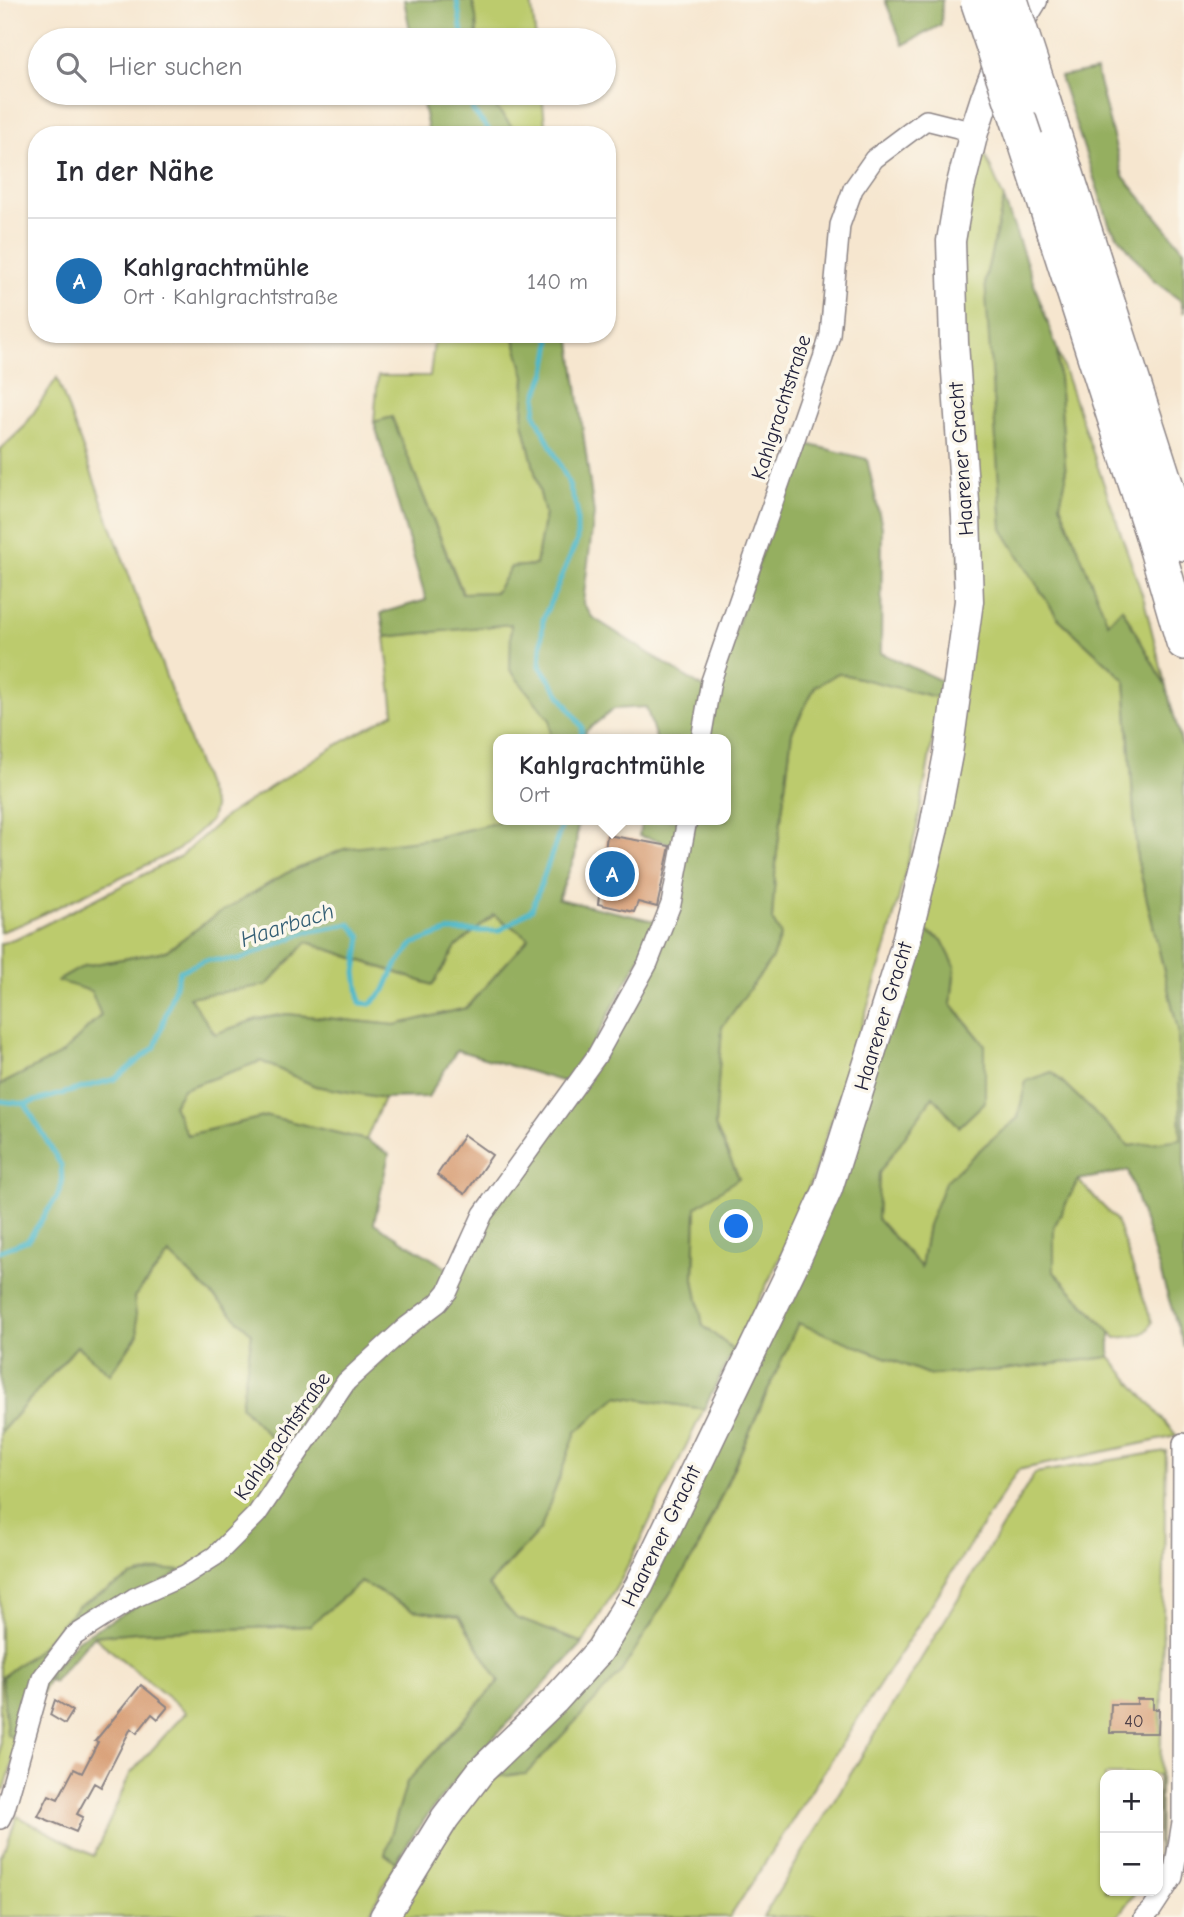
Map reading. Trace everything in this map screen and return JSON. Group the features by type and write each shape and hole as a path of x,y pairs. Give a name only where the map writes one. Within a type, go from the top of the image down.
{"highway":[{"path":"978,0 1115,417 1184,642"},
{"path":"1010,0 1184,543"}],"main road":[{"name":"Haarener Gracht","path":"384,1917 445,1818 481,1771 554,1701 600,1650 639,1586 796,1260 832,1177 904,950 933,832 969,601 951,241 960,188 974,132 1007,43 1033,0"}],"street":[{"name":"Kahlgrachtstraße","path":"702,734 711,681 830,335 840,225 853,189 874,159 926,120 974,132"},
{"name":"Kahlgrachtstraße","path":"0,1819 42,1678 74,1636 134,1598 185,1575 215,1556 257,1514 346,1382 438,1303 448,1291 483,1214 596,1057 648,963 671,904 686,825"},
{"path":"1144,1917 1173,1877 1182,1822 1183,1443"}],"green space":[{"path":"404,0 472,0 476,28 410,28"},
{"path":"472,0 531,0 534,28 476,28"},
{"path":"885,0 942,0 941,25 903,45"},
{"path":"1096,70 1123,176 1184,250 1184,313 1180,300 1154,281 1110,226 1060,77"},
{"path":"423,105 494,105 512,126 427,126"},
{"path":"494,105 543,105 545,126 512,126"},
{"path":"980,143 1004,199 985,280 1057,617 1125,680 1137,858 1178,1030 1181,1140 1129,1146 1052,1072 1026,1081 1018,1118 985,1145 928,1225 921,1268 877,1219 879,1173 934,1095 985,1045 951,1003 955,966 918,927 957,756 962,241"},
{"path":"1004,199 1057,349 1066,478 1060,504 1108,623 1122,608 1166,687 1184,752 1184,1347 1128,1171 1078,1180 1054,1227 1054,1272 1110,1332 1110,1357 1002,1370 930,1375 798,1323 696,1552 620,1674 526,1774 490,1777 561,1707 804,1266 918,927 942,940 955,966 951,1004 985,1045 985,1102 959,1127 933,1096 879,1173 877,1219 921,1267 928,1225 945,1182 1018,1118 1026,1081 1052,1072 1129,1146 1181,1139 1178,1030 1137,858 1125,680 1057,617 1002,529 985,280"},
{"path":"434,343 516,343 525,376 523,422 545,514 536,565 511,567 496,592 463,593 392,418 374,422 378,376 430,376"},
{"path":"516,343 571,343 594,514 583,603 592,617 705,689 697,734 654,734 646,707 614,709 586,734 550,734 550,720 510,670 511,624 385,637 381,613 426,600 374,422 392,417 462,593 496,592 511,567 536,565 545,514 523,422 525,376"},
{"path":"1057,349 1144,600 1166,687 1122,608 1108,624 1060,504 1066,478"},
{"path":"57,378 214,808 211,820 178,850 0,932 0,450 24,427"},
{"path":"799,442 867,459 882,527 881,653 942,681 940,698 838,673 815,687 792,732 776,861 772,920 781,935 771,960 722,1027 715,1126 739,1178 696,1207 694,1279 703,1326 734,1350 704,1409 618,1396 576,1432 540,1530 488,1585 516,1618 583,1643 460,1775 396,1862 385,1854 407,1782 499,1681 459,1616 413,1610 361,1582 309,1626 93,1636 53,1682 47,1679 77,1640 219,1558 351,1385 410,1332 488,1218 653,965 692,825 731,825 731,734 708,734 717,685"},
{"path":"512,624 510,670 550,720 550,734 493,734 493,823 287,873 216,915 166,951 84,966 59,980 91,991 101,1015 63,1053 0,1085 0,944 24,935 181,856 227,815 330,749 394,713 385,637"},
{"path":"838,673 940,698 917,827 886,947 847,1074 811,1182 783,1252 734,1350 703,1326 694,1279 696,1207 738,1178 715,1126 722,1027 771,960 781,935 772,920 776,861 792,732 815,687"},
{"path":"493,823 578,825 575,856 558,899 659,922 571,1084 457,1050 428,1097 384,1098 315,1086 261,1061 183,1089 173,1105 187,1135 268,1116 366,1140 389,1154 374,1223 450,1270 443,1289 404,1324 290,1458 241,1406 252,1333 169,1254 134,1297 138,1334 110,1374 77,1346 0,1433 0,1085 63,1053 101,1015 91,991 58,981 84,966 166,951 216,915 287,873 344,849 434,838","holes":["494,915 529,938 466,1008 395,1025 287,1014 257,1019 215,1034 189,997 267,985 307,942 433,985 456,947"]},
{"path":"641,825 681,825 677,845 639,836"},
{"path":"494,915 529,938 466,1008 395,1025 287,1014 257,1019 215,1034 188,996 267,985 307,942 432,985 456,947"},
{"path":"261,1061 315,1086 384,1098 366,1140 268,1116 187,1135 173,1106 183,1089"},
{"path":"1078,1180 1116,1220 1152,1322 1142,1334 1116,1338 1054,1272 1054,1227"},
{"path":"169,1253 252,1333 241,1406 290,1458 253,1511 213,1552 182,1571 78,1606 40,1648 2,1677 19,1740 5,1789 0,1789 0,1433 77,1346 110,1374 138,1335 134,1297"},
{"path":"798,1322 930,1375 1002,1370 1110,1357 1177,1436 1018,1470 730,1917 395,1917 425,1867 489,1777 697,1552"},
{"path":"618,1396 704,1409 622,1578 583,1643 516,1618 488,1586 540,1530 576,1432"},
{"path":"1166,1451 1160,1770 1100,1770 1100,1896 1132,1896 1117,1917 763,1917 1035,1473"},
{"path":"160,1569 182,1571 71,1634 19,1740 7,1735 2,1677 40,1648 78,1606 131,1577"},
{"path":"361,1582 413,1610 459,1616 499,1681 407,1782 385,1854 396,1862 368,1917 0,1917 0,1857 17,1816 94,1856 130,1774 186,1712 93,1636 309,1626"}],"building":[{"path":"607,835 670,846 657,907 638,902 634,912 598,904"},
{"path":"464,1135 492,1155 465,1194 437,1175"},
{"path":"141,1685 168,1707 158,1719 152,1714 137,1733 131,1728 101,1787 94,1783 77,1814 83,1817 76,1832 38,1816 49,1795 58,1799 74,1769 82,1773 98,1742 95,1741"},
{"path":"1137,1699 1153,1699 1153,1709 1159,1709 1158,1733 1110,1733 1111,1704 1137,1704"},
{"path":"55,1700 73,1711 65,1724 50,1715"}],"waterway":[{"name":"Haarbach","path":"457,0 461,28"},
{"name":"Haarbach","path":"472,105 473,111 486,126"},
{"name":"Haarbach","path":"551,343 546,372 537,395 535,414 567,479 577,509 577,541 543,619 540,666 582,727 581,734"},
{"name":"Haarbach","path":"0,1101 25,1104 115,1079 155,1047 180,971 206,960 238,960 307,932 350,924 361,937 356,972 360,1003 371,1004 385,990 395,967 413,944 449,931 499,931 532,909 562,825"},
{"path":"0,1251 28,1240 57,1197 62,1184 61,1165 25,1104"}],"place":[{"name":"Kahlgrachtmühle","path":"612,874"}]}
